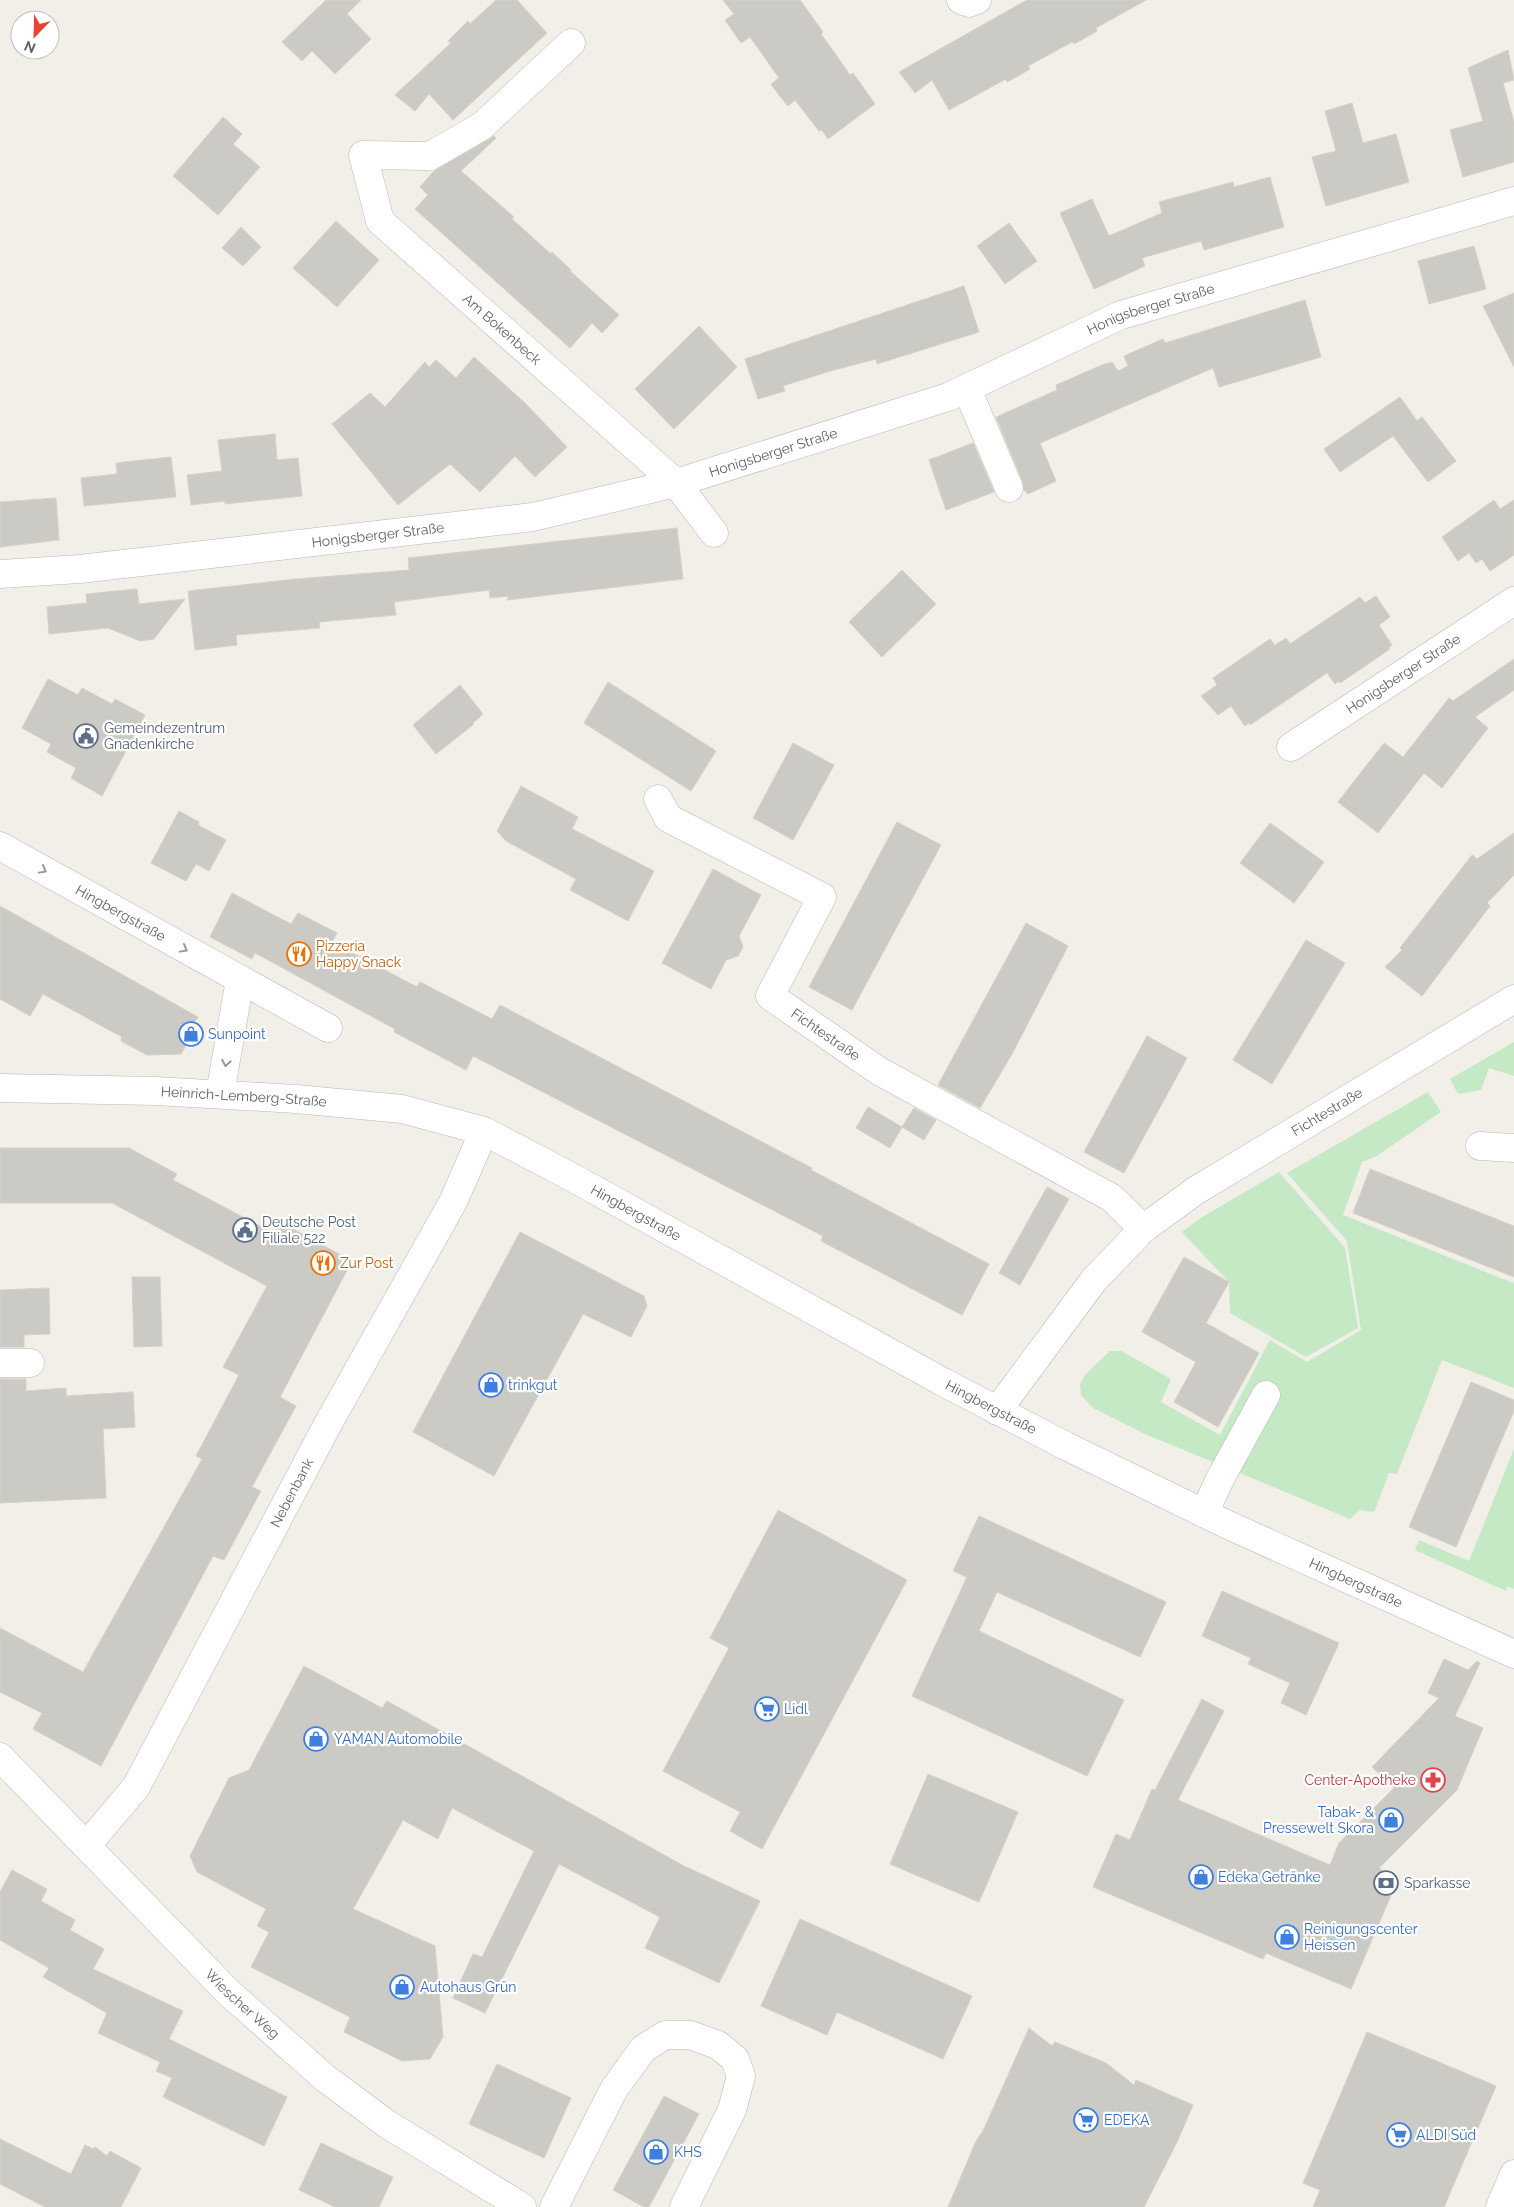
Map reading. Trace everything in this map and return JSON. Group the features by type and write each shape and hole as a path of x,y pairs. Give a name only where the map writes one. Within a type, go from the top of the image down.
{"street":[{"path":"961,0 969,3 977,0"},
{"name":"Am Bokenbeck","path":"571,43 482,126 430,156 363,155 380,221 676,483 714,534"},
{"name":"Honigsberger Straße","path":"0,574 80,569 533,517 676,483 948,398 1121,315 1514,200"},
{"path":"967,388 1009,488"},
{"name":"Honigsberger Straße","path":"1292,747 1514,601"},
{"name":"Fichtestraße","path":"658,800 668,818 822,897 770,996 879,1071 1112,1198 1143,1229"},
{"name":"Hingbergstraße","path":"0,846 328,1028"},
{"path":"220,1094 240,980"},
{"name":"Fichtestraße","path":"997,1411 1094,1280 1143,1229 1194,1191 1514,999"},
{"name":"Heinrich-Lemberg-Straße","path":"0,1088 220,1094 402,1109 484,1131"},
{"name":"Hingbergstraße","path":"484,1131 566,1174 997,1411 1204,1513 1514,1654"},
{"name":"Nebenbank","path":"87,1845 136,1787 330,1422 453,1202 484,1131"},
{"path":"1480,1146 1514,1148"},
{"path":"0,1363 30,1362"},
{"path":"1204,1513 1221,1477 1266,1395"},
{"name":"Wiescher Weg","path":"0,1757 228,1992 325,2078 387,2124 522,2207"},
{"path":"554,2207 614,2089 643,2049 665,2035 690,2035 718,2045 735,2059 741,2076 732,2110 684,2207"},
{"path":"1500,2207 1514,2174"}],"green space":[{"path":"1514,1042 1514,1076 1489,1068 1481,1090 1458,1094 1450,1079"},
{"path":"1428,1092 1441,1112 1375,1157 1362,1162 1343,1215 1513,1283 1514,1281 1514,1388 1442,1360 1397,1474 1389,1473 1374,1512 1360,1510 1350,1519 1143,1433 1093,1408 1081,1395 1080,1384 1085,1375 1110,1351 1121,1351 1171,1379 1161,1402 1220,1435 1270,1340 1307,1362 1361,1330 1347,1241 1287,1173"},
{"path":"1279,1172 1345,1248 1358,1328 1306,1357 1230,1313 1229,1282 1182,1232 1199,1219"},
{"path":"1514,1449 1514,1589 1507,1586 1506,1591 1415,1550 1419,1540 1469,1561"}],"building":[{"path":"326,0 361,0 347,14 371,39 335,74 312,51 302,61 282,42"},
{"path":"496,0 517,0 547,33 453,120 429,94 415,111 395,95 451,43 448,41 468,21 470,24"},
{"path":"723,0 800,0 850,75 853,73 875,104 828,139 822,130 819,131 795,100 788,106 779,95 771,84 779,78 750,37 741,43 725,20 734,14"},
{"path":"1027,0 1146,0 1096,28 1097,31 1085,38 1074,44 1072,42 1028,66 1030,69 1018,76 1007,82 1006,79 949,110 932,80 915,93 899,72"},
{"path":"1508,50 1514,80 1503,83 1514,122 1514,162 1463,177 1450,130 1483,121 1468,68"},
{"path":"1352,103 1363,143 1396,134 1409,182 1326,206 1312,157 1336,151 1325,111"},
{"path":"223,117 242,134 233,144 260,167 218,215 173,176"},
{"path":"494,136 496,138 461,171 514,217 512,219 551,254 552,252 570,271 619,315 602,333 592,323 570,348 415,209 428,195 420,187 434,171"},
{"path":"1270,177 1284,227 1204,250 1201,241 1142,258 1145,266 1094,289 1060,213 1092,199 1109,236 1162,213 1159,202 1233,182 1234,187"},
{"path":"336,221 379,260 337,307 293,268"},
{"path":"1009,223 1037,261 1005,284 977,246"},
{"path":"241,227 261,247 243,266 222,248"},
{"path":"1474,246 1486,289 1429,304 1418,261"},
{"path":"964,286 979,332 877,364 876,359 830,371 783,386 785,391 758,399 745,359"},
{"path":"1514,293 1514,367 1483,306"},
{"path":"1305,300 1321,357 1219,387 1213,368 1040,443 1056,481 1028,494 1024,490 1023,482 996,417 1057,390 1056,385 1102,365 1112,362 1118,371 1128,366 1124,356 1163,339 1165,343"},
{"path":"699,326 737,367 674,429 635,389"},
{"path":"474,357 524,402 567,447 535,477 515,456 480,492 450,464 398,505 332,424 370,393 385,407 425,362 429,367 436,360 456,378"},
{"path":"1400,397 1417,421 1422,417 1456,461 1428,482 1393,436 1340,472 1324,449"},
{"path":"275,434 277,460 298,458 302,496 225,504 225,501 191,505 187,475 222,471 218,440"},
{"path":"973,443 994,492 946,510 929,460"},
{"path":"171,457 176,497 84,506 81,478 117,474 116,463"},
{"path":"56,498 59,540 0,547 0,502"},
{"path":"1494,500 1500,509 1514,500 1514,555 1490,571 1482,559 1476,563 1469,553 1458,561 1442,537"},
{"path":"677,528 683,579 507,600 509,596 490,598 489,590 394,602 396,615 319,622 320,628 236,635 237,645 195,650 188,591 296,579 409,570 408,558"},
{"path":"902,570 936,604 882,657 849,622"},
{"path":"137,589 139,604 185,599 154,639 140,641 108,628 49,634 47,607 87,603 86,594"},
{"path":"1376,596 1390,617 1379,625 1392,645 1389,647 1390,649 1340,683 1339,681 1335,684 1327,673 1250,725 1249,723 1245,726 1231,706 1218,715 1201,696 1217,685 1213,678 1270,639 1275,645 1286,638 1290,644 1360,597 1365,603"},
{"path":"1514,659 1514,690 1475,717 1488,728 1442,788 1424,773 1378,833 1338,802 1384,743 1403,757 1449,698 1453,701"},
{"name":"Gemeindezentrum Gnadenkirche","path":"48,679 78,695 82,688 112,704 115,699 145,715 102,796 71,778 76,768 47,752 51,744 22,728"},
{"path":"608,682 716,751 691,791 584,723"},
{"path":"460,685 483,714 474,724 436,754 413,725"},
{"path":"793,743 834,765 793,840 753,818"},
{"path":"521,786 578,817 572,829 654,871 628,921 570,890 576,879 506,841 497,831"},
{"path":"179,811 199,822 198,825 226,840 209,871 196,864 186,881 151,863"},
{"path":"897,822 941,845 852,1010 809,987"},
{"path":"1270,823 1324,862 1294,903 1240,863"},
{"path":"1514,833 1514,875 1487,903 1490,906 1422,996 1385,967 1402,950 1400,948 1472,855 1477,859"},
{"path":"713,869 761,895 739,936 743,947 738,956 726,960 711,989 662,963"},
{"path":"232,893 291,924 298,913 337,933 332,942 417,987 420,982 492,1019 500,1005 812,1168 811,1170 989,1264 962,1315 821,1241 823,1236 473,1056 466,1070 394,1032 395,1029 255,953 252,959 210,937"},
{"path":"0,906 198,1017 193,1024 197,1026 181,1054 147,1055 121,1041 122,1037 43,994 30,1016 0,999"},
{"path":"1026,923 1068,946 1012,1054 980,1108 938,1085"},
{"path":"1306,940 1345,963 1272,1084 1233,1060"},
{"path":"1147,1036 1187,1058 1124,1173 1084,1152"},
{"path":"868,1107 902,1127 890,1148 856,1128"},
{"path":"914,1108 936,1120 924,1140 902,1127"},
{"path":"0,1148 129,1148 177,1174 173,1180 275,1234 280,1222 352,1261 280,1397 296,1406 252,1487 261,1491 224,1560 213,1556 101,1766 33,1729 42,1713 0,1692 0,1628 83,1672 202,1459 196,1456 239,1375 223,1367 267,1286 112,1203 0,1203"},
{"path":"1370,1169 1514,1226 1514,1277 1353,1213"},
{"path":"1047,1187 1069,1199 1020,1285 999,1273"},
{"name":"trinkgut","path":"520,1232 644,1296 647,1306 631,1337 583,1314 494,1476 413,1432"},
{"path":"1184,1257 1229,1282 1206,1323 1259,1353 1218,1427 1174,1402 1196,1362 1142,1332"},
{"path":"132,1277 160,1277 162,1346 134,1347"},
{"path":"49,1288 50,1334 24,1335 24,1347 0,1347 0,1290"},
{"path":"0,1379 26,1379 26,1391 66,1388 66,1396 133,1392 135,1427 103,1429 106,1498 0,1503"},
{"path":"1471,1382 1514,1400 1514,1411 1456,1547 1409,1527"},
{"name":"Lidl","path":"778,1510 907,1580 762,1849 730,1831 740,1812 663,1771 729,1648 710,1638"},
{"path":"979,1516 1166,1602 1140,1657 997,1592 979,1631 1124,1700 1087,1776 912,1696 967,1577 953,1571"},
{"path":"1222,1591 1339,1643 1306,1715 1281,1703 1290,1683 1248,1664 1251,1658 1202,1636"},
{"path":"1444,1659 1468,1670 1477,1661 1480,1663 1455,1716 1483,1728 1457,1790 1379,1868 1397,1881 1351,1989 1266,1953 1263,1959 1093,1887 1116,1834 1130,1840 1152,1789 1155,1790 1202,1699 1224,1711 1178,1800 1330,1865 1339,1843 1394,1788 1372,1767 1439,1698 1428,1693"},
{"path":"304,1666 382,1708 387,1701 684,1866 760,1901 719,1983 645,1948 660,1917 559,1864 485,2013 453,1998 473,1954 482,1957 534,1851 452,1808 438,1839 403,1820 353,1909 435,1946 443,2037 430,2059 402,2061 344,2032 350,2017 251,1967 269,1932 257,1926 266,1909 197,1872 190,1856 229,1778 249,1770"},
{"path":"928,1774 1018,1812 979,1902 890,1864"},
{"path":"12,1870 47,1889 41,1901 75,1920 70,1930 104,1949 93,1969 183,2011 169,2039 287,2097 264,2146 163,2097 172,2078 156,2071 160,2062 98,2033 107,2013 43,1977 49,1968 0,1940 0,1892"},
{"path":"800,1919 972,1996 943,2059 837,2012 827,2035 761,2006"},
{"name":"EDEKA","path":"1029,2028 1052,2046 1055,2042 1106,2063 1134,2085 1136,2080 1193,2105 1177,2142 1144,2207 948,2207 976,2141 983,2131"},
{"name":"ALDI Süd","path":"1367,2032 1496,2086 1444,2207 1313,2207 1320,2190 1303,2183"},
{"path":"497,2064 571,2098 544,2158 469,2124"},
{"name":"KHS","path":"664,2096 699,2114 649,2207 644,2207 613,2190"},
{"path":"0,2139 71,2174 85,2145 93,2149 95,2147 107,2156 110,2151 141,2168 121,2207 45,2207 0,2184"},
{"path":"321,2143 393,2177 379,2207 335,2207 299,2190"}],"place":[{"name":"Gemeindezentrum Gnadenkirche","path":"86,736"},
{"name":"Pizzeria Happy Snack","path":"299,954"},
{"name":"Sunpoint","path":"191,1034"},
{"name":"Deutsche Post Filiale 522","path":"245,1230"},
{"name":"Zur Post","path":"323,1263"},
{"name":"trinkgut","path":"491,1385"},
{"name":"Lidl","path":"767,1709"},
{"name":"YAMAN Automobile","path":"316,1739"},
{"name":"Center-Apotheke","path":"1433,1780"},
{"name":"Tabak- & Pressewelt Skora","path":"1391,1820"},
{"name":"Edeka Getränke","path":"1201,1877"},
{"name":"Sparkasse","path":"1386,1883"},
{"name":"Reinigungscenter Heissen","path":"1287,1937"},
{"name":"Autohaus Grün","path":"402,1987"},
{"name":"EDEKA","path":"1086,2120"},
{"name":"ALDI Süd","path":"1399,2135"},
{"name":"KHS","path":"656,2152"}]}
